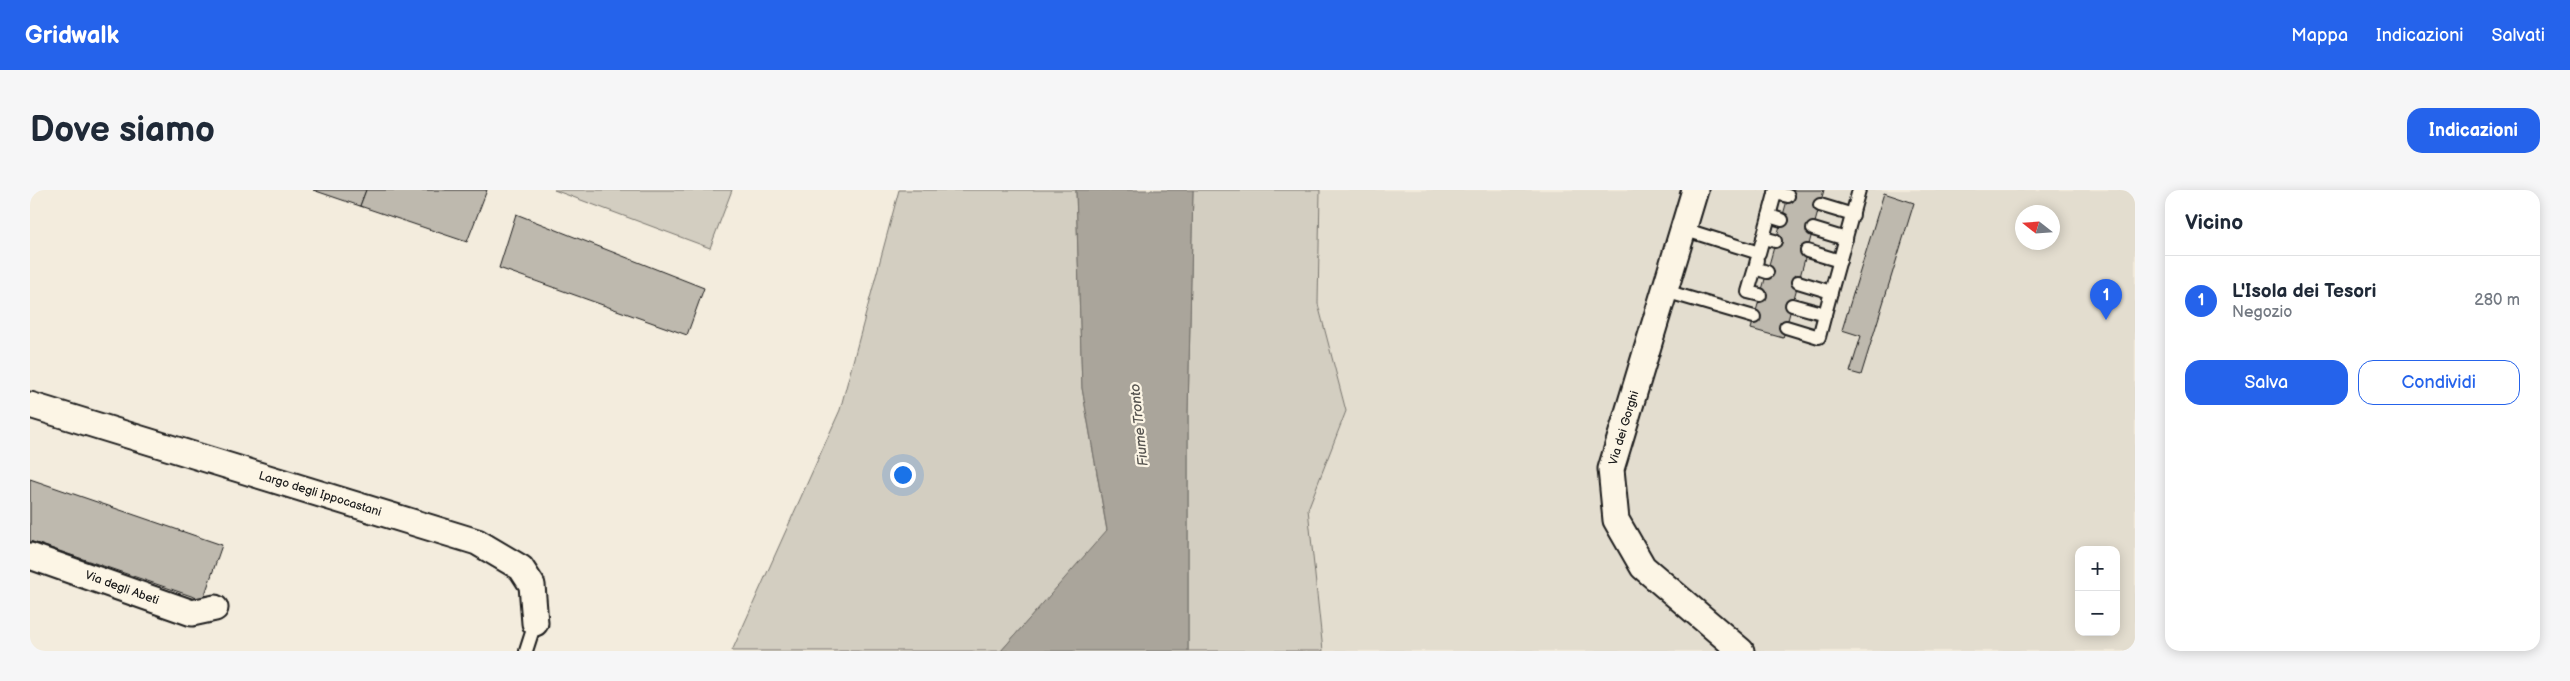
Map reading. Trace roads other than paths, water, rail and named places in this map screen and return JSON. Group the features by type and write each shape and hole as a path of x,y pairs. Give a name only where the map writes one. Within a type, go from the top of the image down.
{"street":[{"name":"Via dei Gorghi","path":"1695,190 1611,468 1616,520 1643,567 1741,651"},
{"name":"Largo degli Ippocastani","path":"30,406 477,542 521,568 532,585 536,623"},
{"name":"Via degli Abeti","path":"30,556 192,613 215,608"}],"lane":[{"path":"1786,327 1819,337 1859,190"},
{"path":"1760,296 1748,292 1775,191 1788,196"},
{"path":"1820,206 1853,215"},
{"path":"1769,216 1782,220"},
{"path":"1683,229 1759,253"},
{"path":"1813,229 1846,239"},
{"path":"1763,238 1776,241"},
{"path":"1807,251 1840,261"},
{"path":"1754,268 1767,272"},
{"path":"1798,282 1831,292"},
{"path":"1665,291 1754,317"},
{"path":"1792,305 1825,314"},
{"name":"Largo degli Ippocastani","path":"526,651 536,623"}],"water":[{"name":"Fiume Tronto","path":"1076,190 1193,190 1188,412 1188,651 1001,651 1107,530 1082,388"}],"place":[{"name":"L'Isola dei Tesori","path":"2106,320"}]}
